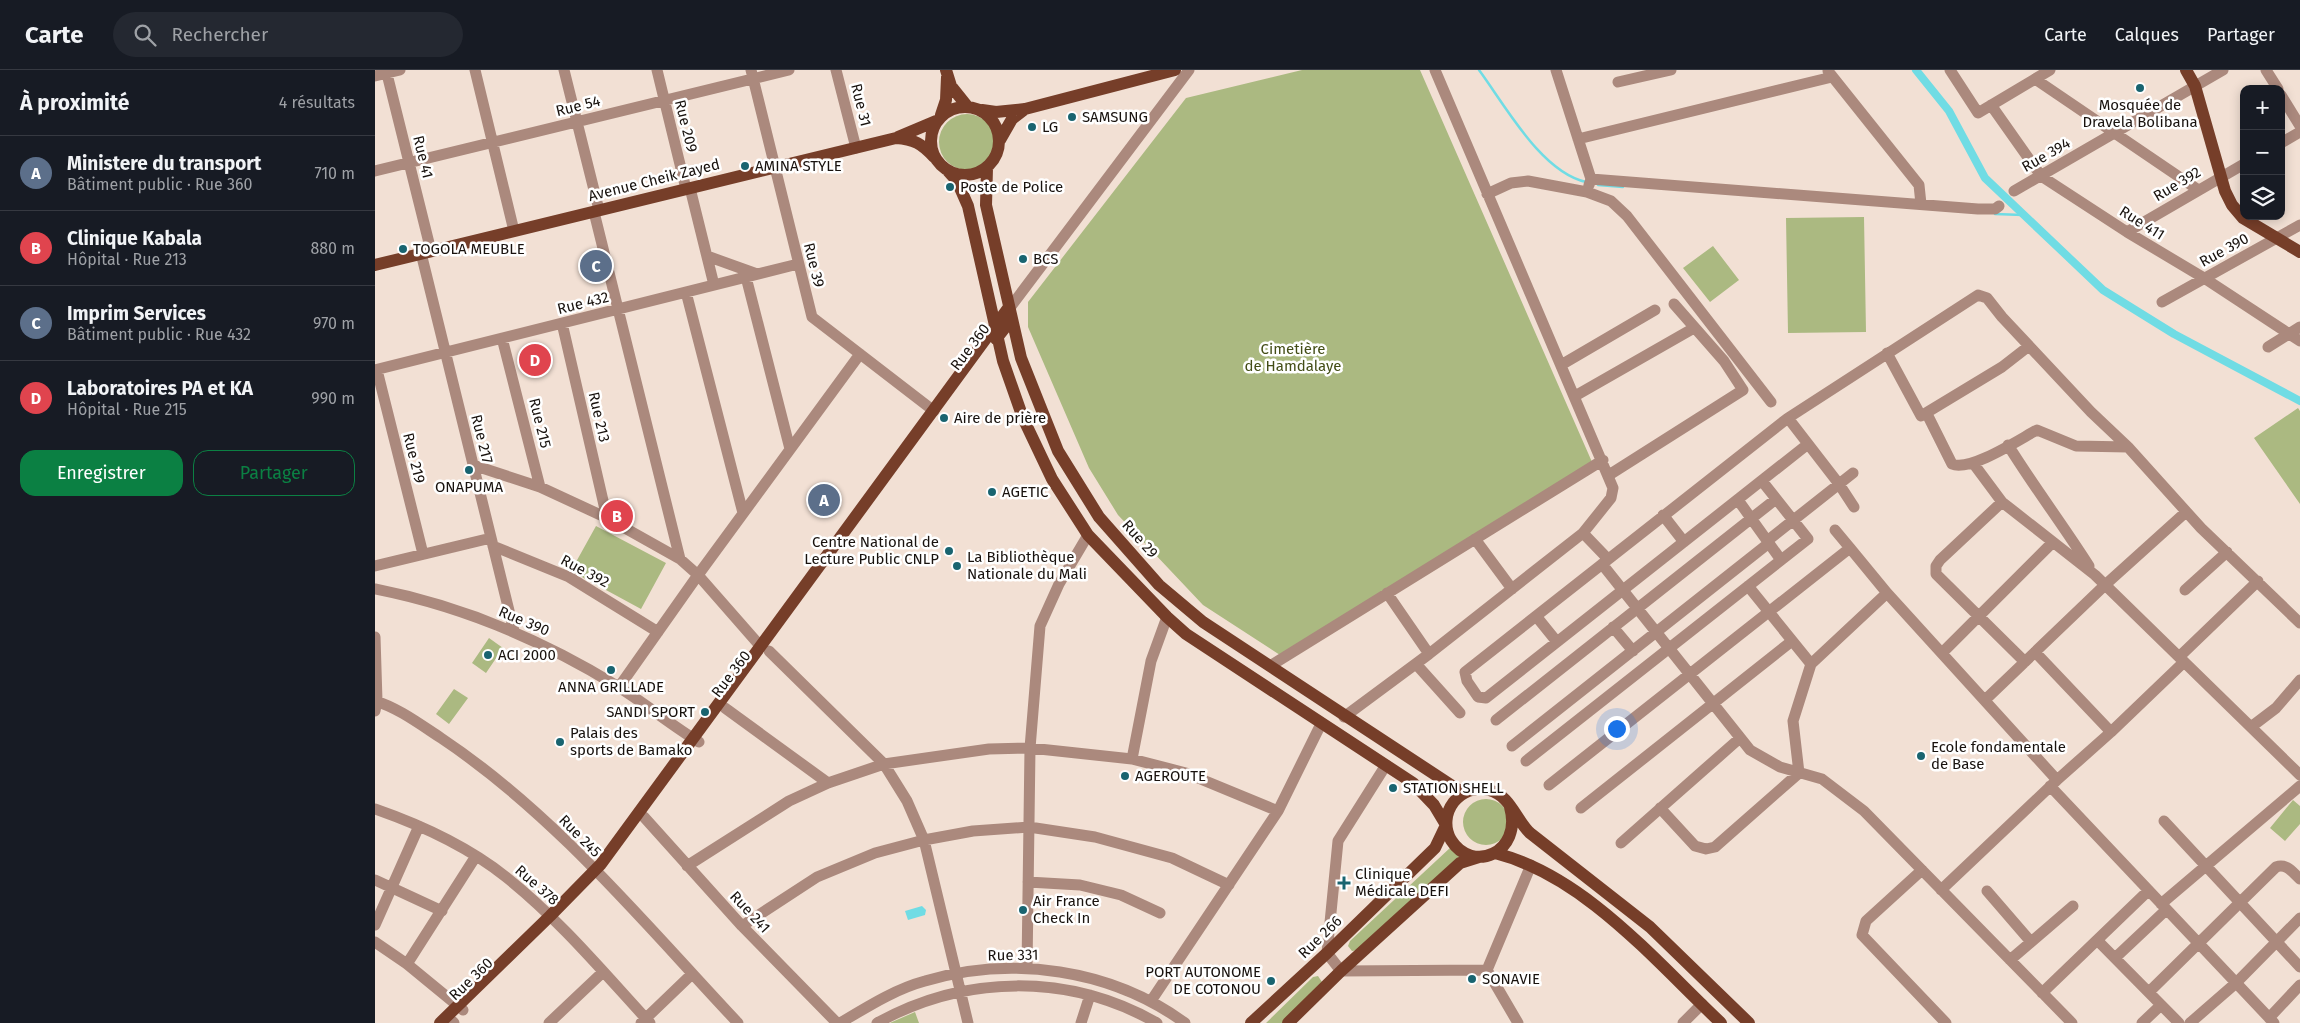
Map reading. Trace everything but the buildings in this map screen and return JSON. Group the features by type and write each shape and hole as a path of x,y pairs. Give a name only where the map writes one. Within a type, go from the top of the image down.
{"main road":[{"path":"896,138 939,118 953,108 967,106 997,112 1025,109 1175,70"},
{"path":"2186,70 2195,86 2232,205 2243,218 2300,252"},
{"path":"946,72 951,86 967,106"},
{"path":"946,72 946,100 930,139 934,157 957,182 968,206 1003,361 1027,427 1052,479 1088,535 1167,617 1201,644 1413,783 1434,805 1446,825 1448,834 1459,848 1467,853 1490,854 1523,860 1585,897 1621,928 1721,1023"},
{"path":"948,171 968,175 987,168 997,155 1000,140 1012,119 1025,109"},
{"path":"982,110 994,123 1000,140"},
{"name":"Avenue Cheik Zayed","path":"375,265 896,138 922,143 934,157"},
{"name":"Rue 29","path":"987,168 986,205 1021,358 1058,450 1099,517 1159,585 1203,622 1344,717 1463,793"},
{"name":"Rue 360","path":"449,1022 460,1008 553,918 596,873 644,817 697,740 725,708 765,649 1010,312"},
{"path":"596,873 765,649 934,411 997,332"},
{"path":"1446,825 1450,807 1463,793 1476,789 1489,790 1502,796 1525,828 1542,844 1591,879 1649,927 1749,1023"},
{"path":"1288,1023 1341,971 1460,864 1490,854 1506,844 1512,833 1514,820 1510,806"},
{"name":"Rue 266","path":"1251,1023 1327,953 1435,848 1446,825"}],"street":[{"path":"375,76 400,70"},
{"path":"475,70 514,231"},
{"path":"564,70 618,309 680,559"},
{"name":"Rue 209","path":"657,70 714,285"},
{"name":"Rue 54","path":"375,171 664,100 752,74 789,70"},
{"name":"Rue 31","path":"837,70 856,148"},
{"path":"1010,312 1189,70"},
{"path":"1344,717 1417,664 1583,533 1611,498 1613,488 1603,460 1435,70"},
{"path":"1556,70 1591,179 1587,192"},
{"path":"1618,82 1671,70"},
{"path":"1950,70 1978,112 2050,70"},
{"path":"2192,70 2195,86"},
{"name":"Rue 394","path":"2014,191 2223,70"},
{"path":"2266,70 2275,85"},
{"name":"Rue 41","path":"386,72 409,162 426,252"},
{"path":"1578,139 1829,73 1919,185 1921,204"},
{"name":"Rue 39","path":"752,74 811,317 934,411"},
{"path":"2035,79 2197,189"},
{"path":"2285,102 2300,126"},
{"name":"Rue 411","path":"1991,105 2041,176 2127,232 2204,278 2300,341"},
{"path":"2285,141 2300,132"},
{"name":"Rue 392","path":"2127,232 2197,189 2240,166"},
{"path":"1591,179 1977,209 1995,209 1999,206"},
{"path":"1487,194 1511,183 1528,182 1587,192 1611,201 1627,216 1771,402"},
{"name":"Rue 390","path":"2162,302 2300,225"},
{"name":"Rue 217","path":"426,252 446,352 514,631"},
{"path":"707,256 757,274"},
{"name":"Rue 432","path":"376,370 799,264"},
{"path":"746,277 790,449"},
{"path":"686,292 743,513"},
{"path":"1808,444 1486,698 1478,697 1467,681 1465,672 1788,418 1978,295 1987,298 2029,346 2091,412 2128,447 2186,512 2300,623"},
{"path":"1609,475 1743,390 1724,362 1673,304"},
{"path":"1561,365 1655,310"},
{"name":"Rue 213","path":"562,323 607,518"},
{"path":"2268,347 2300,327"},
{"path":"1575,396 1694,328"},
{"name":"Rue 215","path":"502,338 540,487"},
{"path":"1887,353 1920,415 1927,414 2001,367 2029,346"},
{"path":"619,687 698,575 860,354"},
{"name":"Rue 219","path":"376,370 423,554"},
{"path":"1927,414 1952,464 1961,466 1973,463 2037,430 2076,446 2128,447"},
{"path":"1788,418 1839,484 1854,507"},
{"path":"2008,445 2044,502 2067,532 2095,575"},
{"path":"1270,666 1603,460"},
{"path":"1973,463 2002,502 2095,575 2300,775"},
{"path":"473,465 540,487 607,518 680,559 698,575 765,649 884,764 907,801 924,840 968,1023"},
{"path":"1512,746 1853,473"},
{"path":"1526,761 1808,539 1762,481"},
{"path":"1496,720 1776,499"},
{"path":"1738,500 1781,560"},
{"path":"2002,502 1936,566 1937,574 2025,662"},
{"path":"1985,700 2105,585 2186,512"},
{"path":"1663,515 1685,542"},
{"path":"1835,530 1887,593 1985,700 2148,891 2271,1020 2300,985"},
{"path":"1583,533 1605,562 1623,591 1750,750 1762,759 1799,773 1822,779 1865,811 2072,1023"},
{"path":"1027,968 1030,748 1040,626 1059,584 1088,535"},
{"path":"1475,539 1512,589"},
{"path":"375,566 423,554 492,542"},
{"name":"Rue 392","path":"492,542 569,577 658,632"},
{"path":"1942,653 2053,542"},
{"path":"1549,786 1850,548"},
{"path":"2185,590 2227,552"},
{"path":"1941,890 2111,732 2258,581"},
{"path":"1748,586 1811,664"},
{"name":"Rue 390","path":"375,589 449,608 514,631 569,657 619,687 697,740"},
{"path":"1387,593 1429,654"},
{"path":"1799,773 1793,721 1811,664 1887,593"},
{"path":"1595,612 1633,651"},
{"path":"1536,616 1557,642"},
{"path":"1132,759 1151,661 1167,617"},
{"path":"375,637 376,704"},
{"path":"1581,808 1793,641"},
{"path":"2035,652 2111,732"},
{"path":"1417,664 1459,713"},
{"path":"2251,727 2276,708 2300,680"},
{"name":"Rue 245","path":"376,704 424,727 475,761 537,814 596,873 738,1023"},
{"path":"725,708 828,783"},
{"path":"1151,1001 1278,811 1321,724"},
{"path":"1621,842 1740,738"},
{"path":"687,866 789,801 828,783 884,764 971,750 1030,748 1132,759 1186,773 1278,811"},
{"path":"1386,765 1339,841 1327,953 1341,971 1487,970"},
{"path":"1660,808 1695,846 1706,849 1715,847 1799,773"},
{"path":"2115,958 2204,866 2300,786"},
{"name":"Rue 378","path":"375,808 419,826 476,856 506,877 553,918 645,1021"},
{"name":"Rue 241","path":"644,817 742,926 839,1023"},
{"path":"2165,821 2204,866 2300,967"},
{"path":"375,925 419,826"},
{"path":"742,926 817,877 875,853 924,840 973,831 1029,827 1095,837 1172,858 1229,885"},
{"path":"407,964 476,856"},
{"path":"1513,1021 1487,970 1531,865"},
{"path":"2149,992 2276,866 2282,865 2288,868 2300,879"},
{"path":"1921,870 1866,921 1862,935 1946,1023"},
{"path":"375,880 392,886 442,911"},
{"path":"1028,882 1088,887 1121,895 1160,913"},
{"path":"1987,891 2031,942"},
{"path":"2042,993 2148,891"},
{"path":"2010,960 2073,906"},
{"path":"2190,1023 2236,983 2300,918"},
{"path":"2097,940 2179,1023"},
{"path":"375,942 407,964 460,1008"},
{"name":"Rue 331","path":"839,1023 899,991 925,981 972,971 1027,968 1053,970 1097,979 1151,1001 1185,1023"},
{"path":"549,1023 603,972"},
{"path":"645,1021 692,974"},
{"name":"Rue 331","path":"877,1023 919,1002 960,991 1001,985 1032,985 1090,995 1128,1009 1157,1023"},
{"path":"1081,1023 1090,995"},
{"path":"1683,1023 1702,1004"},
{"path":"2142,1023 2161,1005"}],"green space":[{"name":"Cimetière de Hamdalaye","path":"1302,70 1420,70 1592,462 1280,655 1203,605 1118,515 1089,468 1028,327 1028,302 1186,98"},
{"path":"967,114 987,122 995,142 987,162 967,170 947,162 939,142 947,122"},
{"path":"1864,217 1866,332 1788,333 1786,218"},
{"path":"1713,246 1739,280 1710,302 1683,268"},
{"path":"2298,408 2300,411 2300,504 2254,438"},
{"path":"596,526 666,563 641,609 571,571"},
{"name":"ACI 2000","path":"489,638 503,648 486,673 472,663"},
{"path":"454,689 468,698 449,724 436,714"},
{"path":"1482,799 1490,799 1499,803 1505,809 1509,822 1505,835 1499,841 1490,845 1482,845 1473,841 1467,835 1463,826 1463,818 1467,809 1473,803"},
{"path":"2293,800 2300,806 2300,824 2285,841 2270,828"},
{"path":"1451,847 1460,856 1359,950 1352,951 1348,946 1350,941"},
{"path":"1318,976 1322,982 1283,1023 1266,1023 1313,977"},
{"path":"915,1012 919,1023 890,1023 892,1022"}],"water":[{"path":"922,906 926,910 925,915 908,920 905,911"}],"waterway":[{"path":"1479,70 1512,118 1539,151 1570,176 1586,182"},
{"path":"1916,70 1949,111 1985,178 2103,290 2174,334 2300,401"},
{"path":"1598,185 1623,187"},
{"path":"1995,214 2023,215"}],"place":[{"name":"Mosquée de Dravela Bolibana","path":"2140,88"},
{"name":"SAMSUNG","path":"1072,117"},
{"name":"LG","path":"1032,127"},
{"name":"AMINA STYLE","path":"745,166"},
{"name":"Poste de Police","path":"950,187"},
{"name":"TOGOLA MEUBLE","path":"403,249"},
{"name":"BCS","path":"1023,259"},
{"name":"Imprim Services","path":"596,266"},
{"name":"Laboratoires PA et KA","path":"535,360"},
{"name":"Aire de prière","path":"944,418"},
{"name":"ONAPUMA","path":"469,470"},
{"name":"AGETIC","path":"992,492"},
{"name":"Ministere du transport","path":"824,500"},
{"name":"Clinique Kabala","path":"617,516"},
{"name":"Centre National de Lecture Public CNLP","path":"949,551"},
{"name":"La Bibliothèque Nationale du Mali","path":"957,566"},
{"name":"ACI 2000","path":"488,655"},
{"name":"ANNA GRILLADE","path":"611,670"},
{"name":"SANDI SPORT","path":"705,712"},
{"name":"Palais des sports de Bamako","path":"560,742"},
{"name":"Ecole fondamentale de Base","path":"1921,756"},
{"name":"AGEROUTE","path":"1125,776"},
{"name":"STATION SHELL","path":"1393,788"},
{"name":"Clinique Médicale DEFI","path":"1344,883"},
{"name":"Air France Check In","path":"1023,910"},
{"name":"SONAVIE","path":"1472,979"},
{"name":"PORT AUTONOME DE COTONOU","path":"1271,981"}]}
